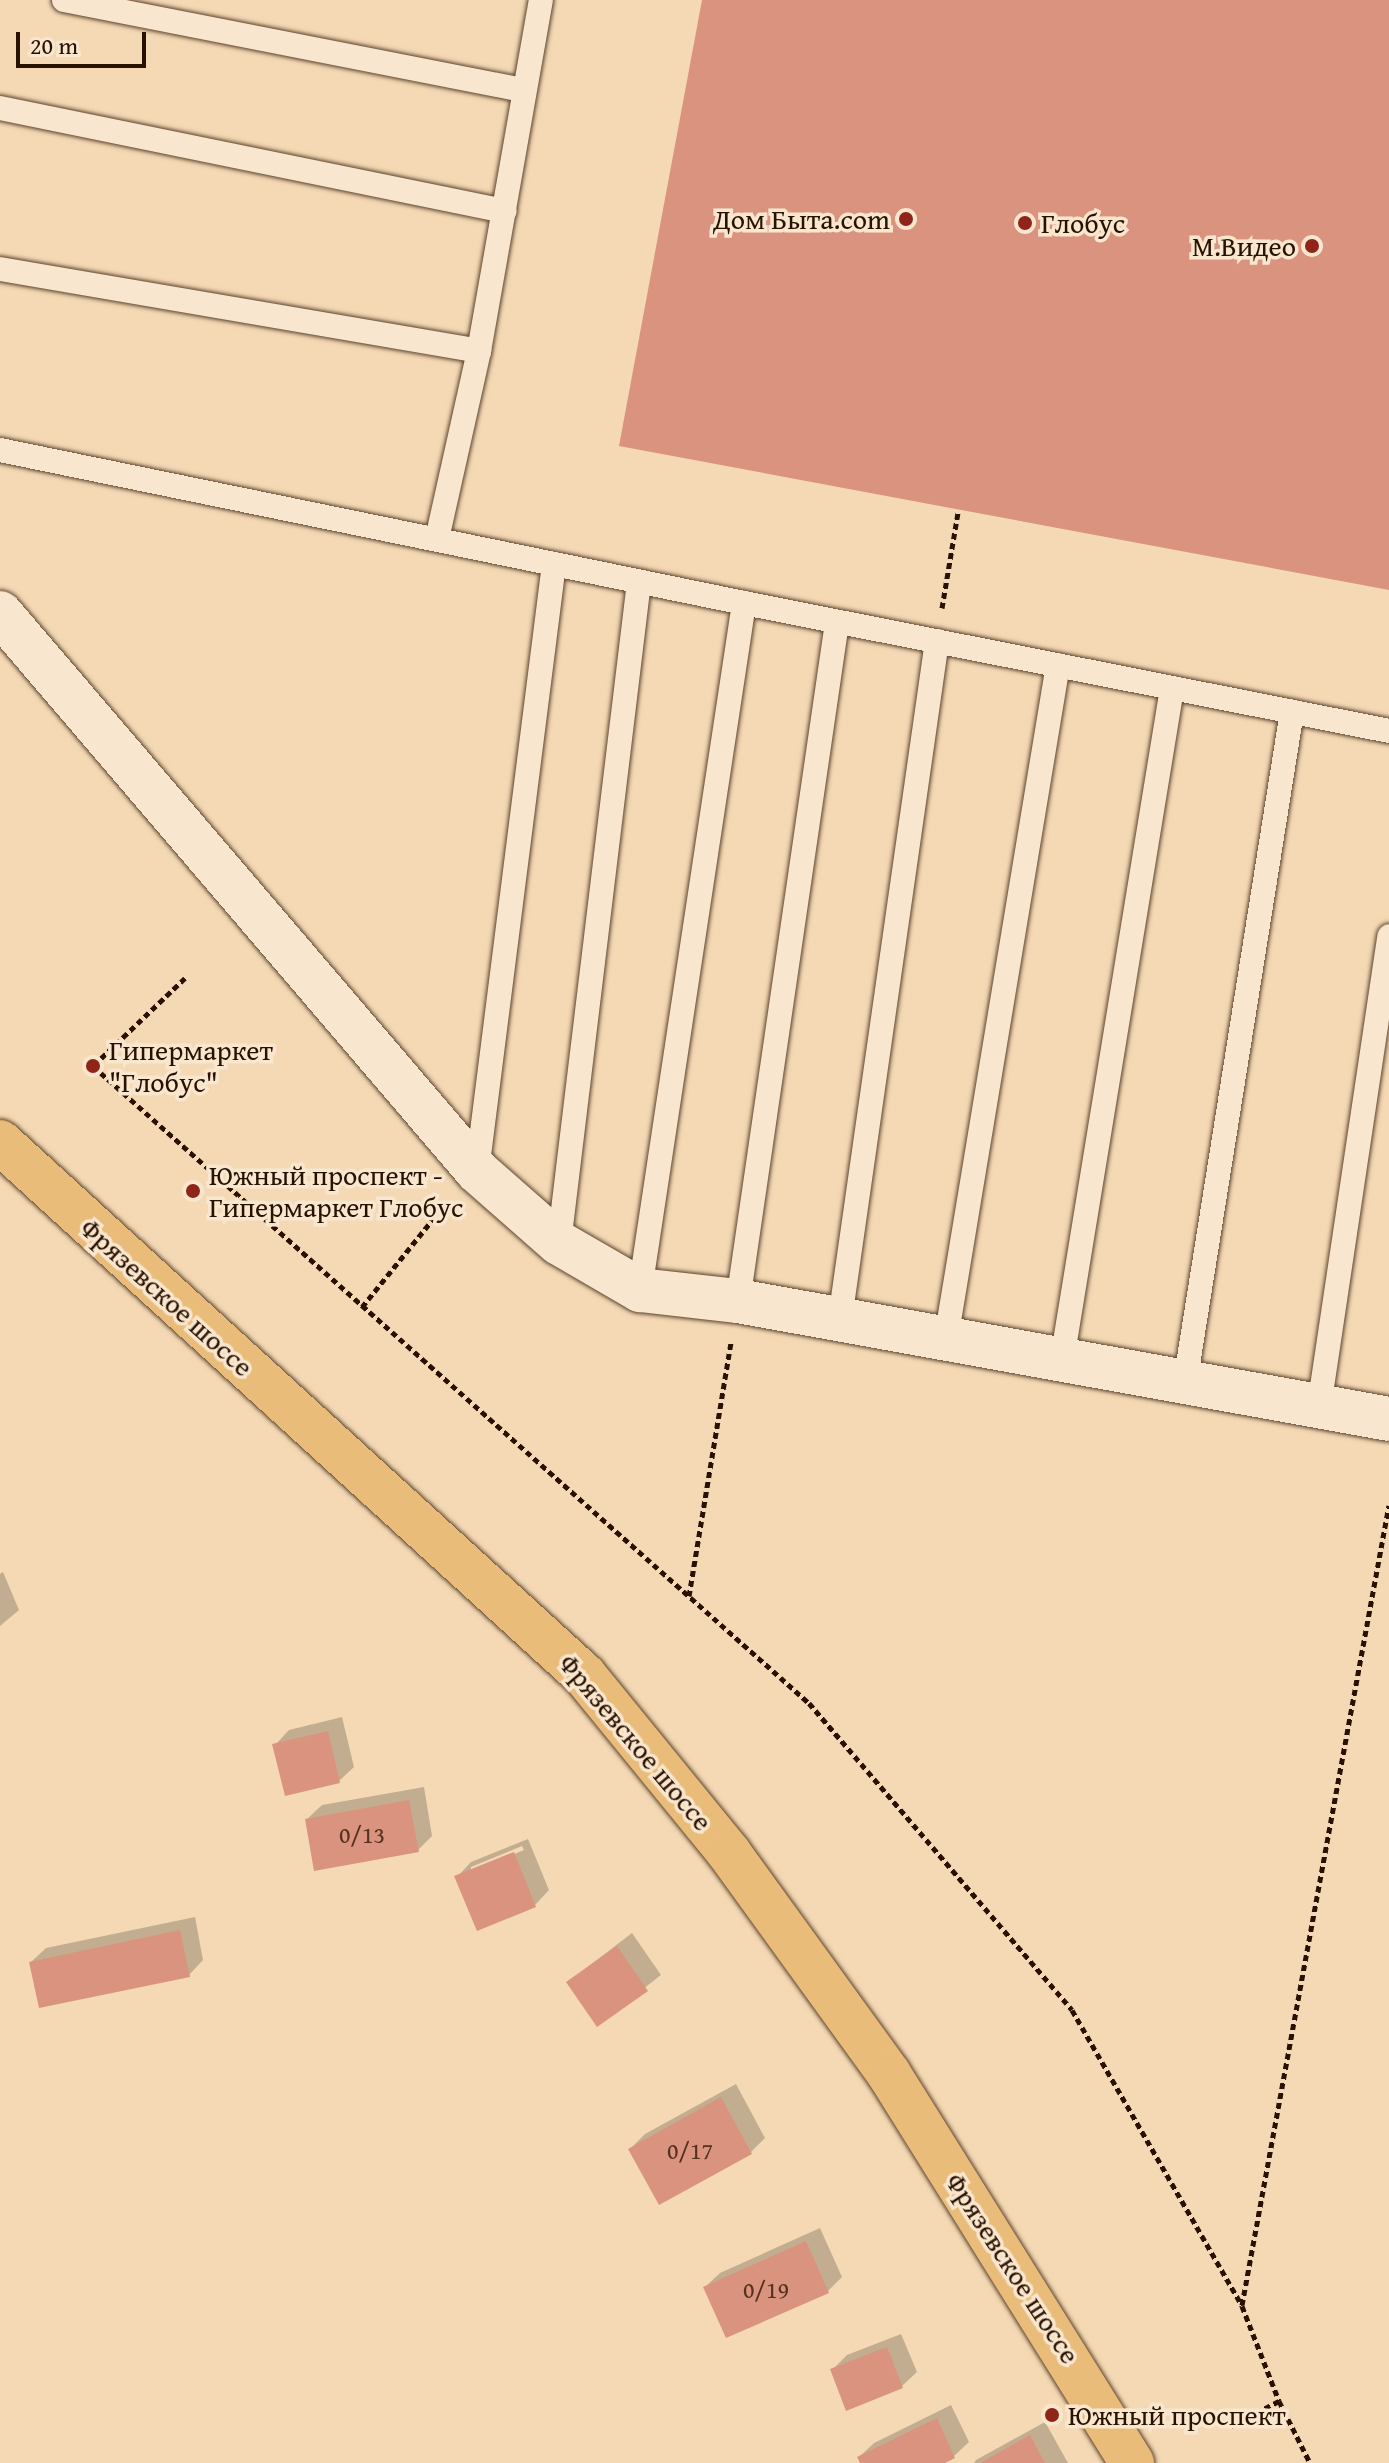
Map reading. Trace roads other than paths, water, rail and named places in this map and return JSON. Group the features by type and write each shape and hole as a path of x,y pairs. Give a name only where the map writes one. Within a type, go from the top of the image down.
{"highway":[{"name":"Фрязевское шоссе","path":"0,1142 525,1616 604,1698 729,1853 889,2074 1132,2463"}],"street":[{"path":"0,613 477,1171 559,1243 640,1290 738,1301 1389,1419"}],"lane":[{"path":"64,0 523,90"},
{"path":"437,539 479,351 541,0"},
{"path":"0,108 505,211"},
{"path":"0,269 479,351"},
{"path":"0,450 639,582 1389,731"},
{"path":"477,1171 554,564"},
{"path":"559,1243 639,582"},
{"path":"640,1290 744,603"},
{"path":"738,1301 837,622"},
{"path":"840,1319 937,641"},
{"path":"946,1339 1058,665"},
{"path":"1062,1360 1172,688"},
{"path":"1185,1383 1292,711"},
{"path":"1319,1407 1389,936"}],"place":[{"name":"Дом Быта.com","path":"906,219"},
{"name":"Глобус","path":"1025,223"},
{"name":"М.Видео","path":"1312,246"},
{"name":"Гипермаркет \"Глобус\"","path":"93,1066"},
{"name":"Южный проспект - Гипермаркет Глобус","path":"193,1191"},
{"name":"Южный проспект","path":"1052,2415"}]}
